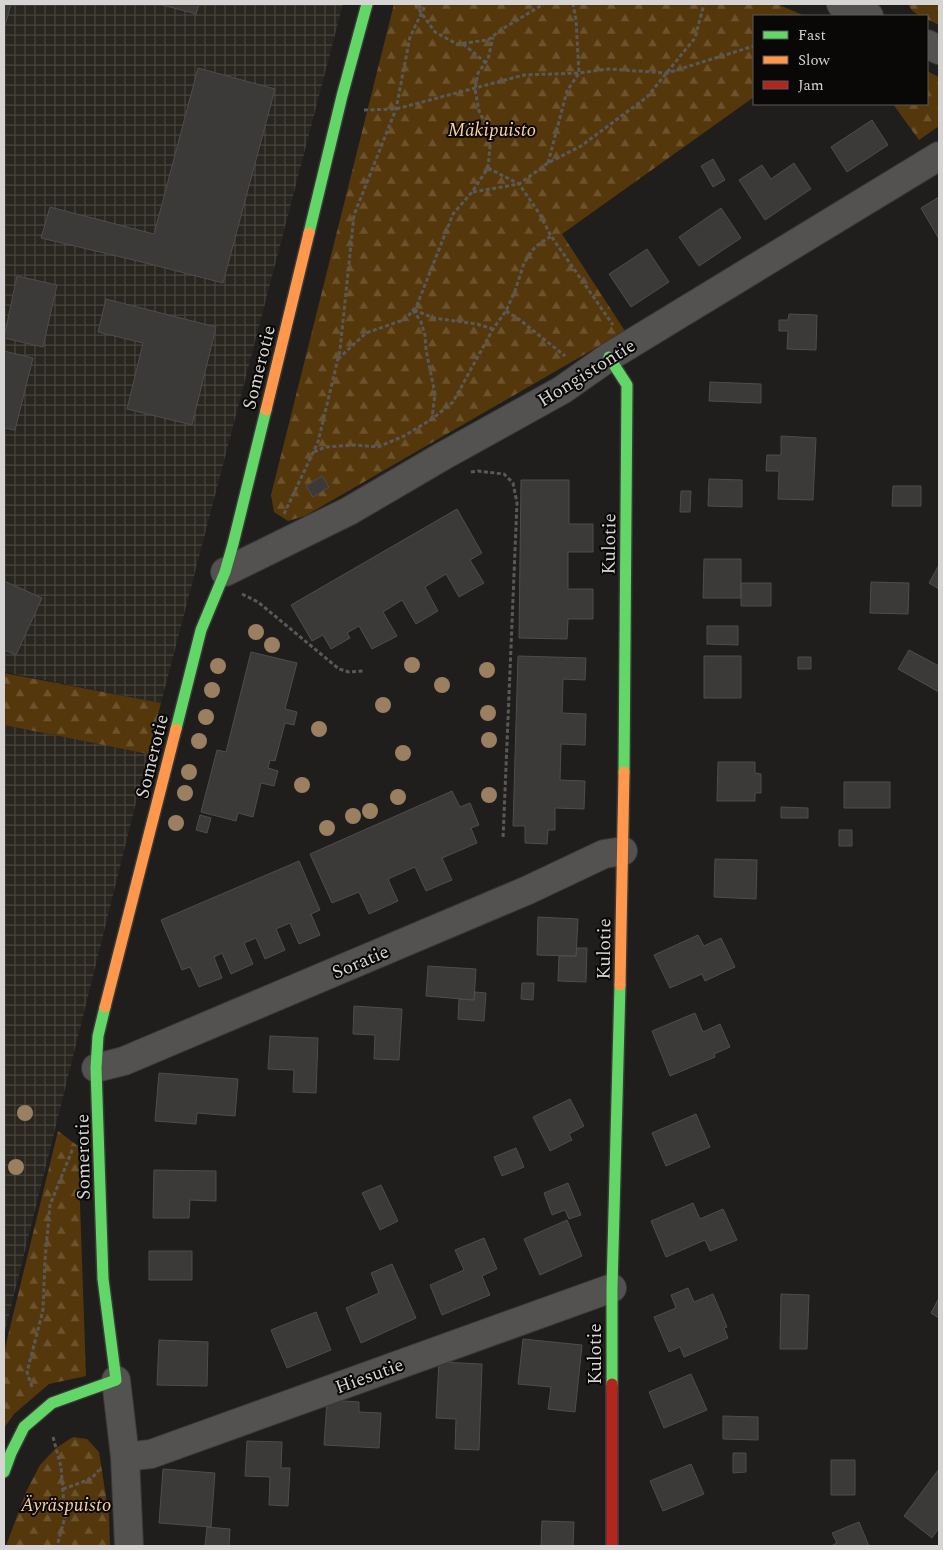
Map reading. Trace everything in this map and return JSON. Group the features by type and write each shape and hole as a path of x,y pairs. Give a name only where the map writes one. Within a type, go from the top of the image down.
{"street":[{"name":"Somerotie","path":"116,1380 103,1279 96,1068 98,1036 202,630 223,578 338,111 367,4"},
{"path":"841,4 867,15"},
{"name":"Hongistontie","path":"223,578 266,553 349,511 442,456 562,390 618,352 939,156"},
{"name":"Kulotie","path":"612,1546 612,1288 623,851 627,385 618,352"},
{"name":"Soratie","path":"96,1068 134,1057 528,890 604,854 623,851"},
{"name":"Hiesutie","path":"124,1450 151,1454 612,1288"},
{"path":"4,1472 24,1427 42,1411 52,1403 116,1380 124,1450 129,1546"}],"path":[{"path":"415,4 435,32 457,44 488,40 502,29 544,4"},
{"path":"266,553 318,442 338,360 354,215 396,109 410,37 426,4"},
{"path":"548,163 567,92 579,73 576,20 573,4"},
{"path":"472,192 519,184 548,163 581,146 648,97 695,38 704,4"},
{"path":"338,360 366,333 406,319 416,306 453,214 472,192 488,168 491,135 479,111 475,89 478,73 488,59 492,37"},
{"path":"462,44 485,62"},
{"path":"338,111 396,109 524,75 579,73 608,69 667,73 753,46"},
{"path":"488,168 519,184 540,213 551,236 607,314 618,352"},
{"path":"313,453 324,446 355,445 378,447 404,436 432,419 453,402 493,329 506,311 524,264 535,247 551,236"},
{"path":"413,310 434,318 477,324 493,329"},
{"path":"413,310 421,322 425,335 434,394 432,419"},
{"path":"506,311 562,354 583,375"},
{"path":"470,472 504,474 513,483 517,502 503,839"},
{"path":"223,578 258,602 339,669 349,672 363,672"},
{"path":"57,1546 65,1518 61,1467 53,1436 27,1372 43,1310 50,1205 73,1147"},
{"path":"63,1489 91,1479 124,1450"}],"shaded area":[{"path":"4,4 343,4 161,703 4,672"},
{"path":"4,725 148,754 4,1335"}],"green space":[{"name":"Mäkipuisto","path":"394,4 777,4 803,15 753,15 753,98 562,234 625,331 305,516 288,521 274,512 271,495"},
{"path":"908,4 939,4 939,25 928,20 928,15 920,15 911,9"},
{"path":"928,72 939,77 939,126 919,140 894,105 928,105"},
{"path":"4,673 161,703 148,754 4,725"},
{"path":"58,1131 78,1146 86,1376 49,1384 14,1414 4,1428 4,1352"},
{"name":"Äyräspuisto","path":"73,1437 87,1439 99,1452 109,1516 110,1546 6,1546 26,1492 40,1465 56,1448"}],"building":[{"path":"4,4 11,4 4,29"},
{"path":"159,4 199,4 196,14"},
{"path":"198,68 275,89 223,283 41,238 50,207 154,234"},
{"path":"872,120 888,145 847,172 831,147"},
{"path":"713,159 725,180 713,187 701,166"},
{"path":"794,163 811,189 765,220 739,180 762,165 771,179"},
{"path":"939,197 939,239 921,208"},
{"path":"721,208 741,238 699,266 679,237"},
{"path":"647,249 669,282 631,307 609,274"},
{"path":"17,276 57,285 43,347 4,338"},
{"path":"106,299 216,327 192,425 127,409 143,343 98,332"},
{"path":"789,314 817,315 816,350 787,349 788,331 779,331 779,320 788,320"},
{"path":"4,351 33,358 15,430 4,428"},
{"path":"710,382 761,384 761,403 709,401"},
{"path":"781,436 816,438 813,500 778,499 779,471 766,471 767,455 781,455"},
{"path":"322,476 329,487 313,497 306,486"},
{"path":"709,479 742,480 742,507 708,506"},
{"path":"521,480 569,480 569,524 593,524 593,552 568,552 568,589 593,589 593,619 568,619 567,639 519,638"},
{"path":"893,486 921,486 921,506 892,506"},
{"path":"681,491 691,491 690,512 680,512"},
{"path":"457,509 482,553 470,560 484,583 459,597 446,574 425,587 438,611 416,624 402,600 383,612 397,636 372,649 359,626 347,633 350,638 331,649 323,635 312,641 291,605"},
{"path":"704,559 741,559 741,598 703,598"},
{"path":"939,565 939,589 929,583"},
{"path":"4,581 42,598 16,655 4,650"},
{"path":"871,582 909,583 908,614 870,613"},
{"path":"741,583 771,583 771,606 741,606"},
{"path":"707,626 738,626 738,645 707,644"},
{"path":"909,650 939,666 939,692 898,669"},
{"path":"251,652 297,663 285,709 297,712 294,725 285,723 275,761 270,760 268,768 278,771 274,786 261,783 253,817 238,813 236,821 201,812 217,750 226,752"},
{"path":"518,656 586,658 585,680 563,679 562,713 586,714 585,745 561,744 560,780 585,781 584,809 555,808 555,830 548,830 547,844 525,843 525,826 513,826"},
{"path":"704,656 741,656 741,698 704,698"},
{"path":"798,657 811,657 811,669 798,669"},
{"path":"718,762 755,762 755,773 761,774 761,793 755,793 755,801 717,801"},
{"path":"844,782 890,782 890,808 844,808"},
{"path":"452,791 460,807 470,803 479,825 471,828 477,843 442,858 452,880 426,891 415,867 388,879 398,901 369,914 359,892 332,903 310,854"},
{"path":"781,807 808,808 808,818 781,818"},
{"path":"200,815 211,818 207,833 196,830"},
{"path":"839,830 852,830 852,846 839,846"},
{"path":"715,859 757,860 756,899 714,897"},
{"path":"299,861 320,910 311,914 320,935 299,944 290,923 276,929 285,950 265,959 256,938 244,943 253,964 231,974 222,953 214,957 222,978 199,987 190,967 182,970 161,920"},
{"path":"538,917 578,919 576,956 537,955"},
{"path":"698,935 704,946 721,938 735,967 705,981 702,974 670,988 654,955"},
{"path":"577,948 587,948 586,982 558,981 559,956 576,956"},
{"path":"428,966 476,969 474,1000 426,996"},
{"path":"522,983 534,983 533,1000 521,999"},
{"path":"475,992 486,993 484,1021 458,1019 459,999 474,1000"},
{"path":"354,1006 402,1009 399,1060 374,1059 375,1035 353,1034"},
{"path":"695,1013 703,1032 720,1024 730,1047 714,1054 715,1057 670,1076 652,1031"},
{"path":"270,1036 318,1038 316,1093 293,1092 294,1070 268,1069"},
{"path":"159,1073 238,1079 235,1116 197,1113 196,1124 155,1121"},
{"path":"570,1099 584,1126 569,1134 572,1140 550,1151 533,1117"},
{"path":"696,1114 710,1147 666,1166 652,1133"},
{"path":"516,1148 524,1167 502,1176 494,1157"},
{"path":"154,1170 216,1171 216,1201 190,1200 189,1218 153,1218"},
{"path":"568,1183 581,1215 569,1219 565,1210 552,1215 544,1193"},
{"path":"381,1185 398,1221 380,1230 362,1193"},
{"path":"693,1203 700,1219 723,1209 737,1240 710,1251 705,1240 666,1257 651,1221"},
{"path":"567,1220 582,1256 540,1275 524,1239"},
{"path":"484,1238 497,1269 482,1276 490,1295 442,1315 430,1285 464,1270 455,1250"},
{"path":"149,1251 192,1251 192,1280 149,1280"},
{"path":"392,1264 416,1318 361,1343 346,1308 379,1293 371,1273"},
{"path":"688,1288 694,1302 713,1294 727,1327 724,1328 728,1338 684,1357 680,1347 669,1352 654,1317 676,1308 671,1295"},
{"path":"781,1294 809,1295 807,1349 780,1349"},
{"path":"939,1298 939,1318 931,1313"},
{"path":"316,1312 331,1350 287,1368 271,1330"},
{"path":"523,1339 582,1345 575,1412 548,1409 551,1387 518,1384"},
{"path":"159,1340 208,1342 207,1386 157,1385"},
{"path":"439,1362 482,1364 479,1450 455,1449 456,1419 436,1418"},
{"path":"691,1374 707,1410 664,1428 649,1392"},
{"path":"327,1400 359,1402 359,1412 381,1413 379,1448 324,1445"},
{"path":"723,1416 758,1417 758,1440 723,1439"},
{"path":"247,1441 282,1442 281,1468 290,1468 288,1506 269,1505 270,1477 245,1476"},
{"path":"733,1453 746,1453 746,1472 733,1473"},
{"path":"831,1460 855,1460 855,1495 831,1495"},
{"path":"691,1464 704,1494 663,1511 650,1481"},
{"path":"163,1469 215,1473 211,1527 159,1523"},
{"path":"939,1469 939,1528 932,1538 904,1516"},
{"path":"542,1521 574,1522 573,1546 541,1546"},
{"path":"859,1522 869,1546 831,1546 837,1543 832,1533"},
{"path":"207,1527 230,1529 229,1546 205,1546"}],"traffic: fast":[{"path":"309,233 342,96 367,4"},
{"path":"609,357 627,385 624,772"},
{"path":"176,729 201,630 225,572 233,544 266,410"},
{"path":"612,1384 612,1288 620,985"},
{"path":"4,1472 24,1427 52,1403 116,1380 103,1279 96,1068 98,1036 105,1007"}],"traffic: slow":[{"path":"266,410 309,233"},
{"path":"105,1007 176,729"},
{"path":"620,985 624,772"}],"traffic: jam":[{"path":"612,1384 612,1546"}]}
